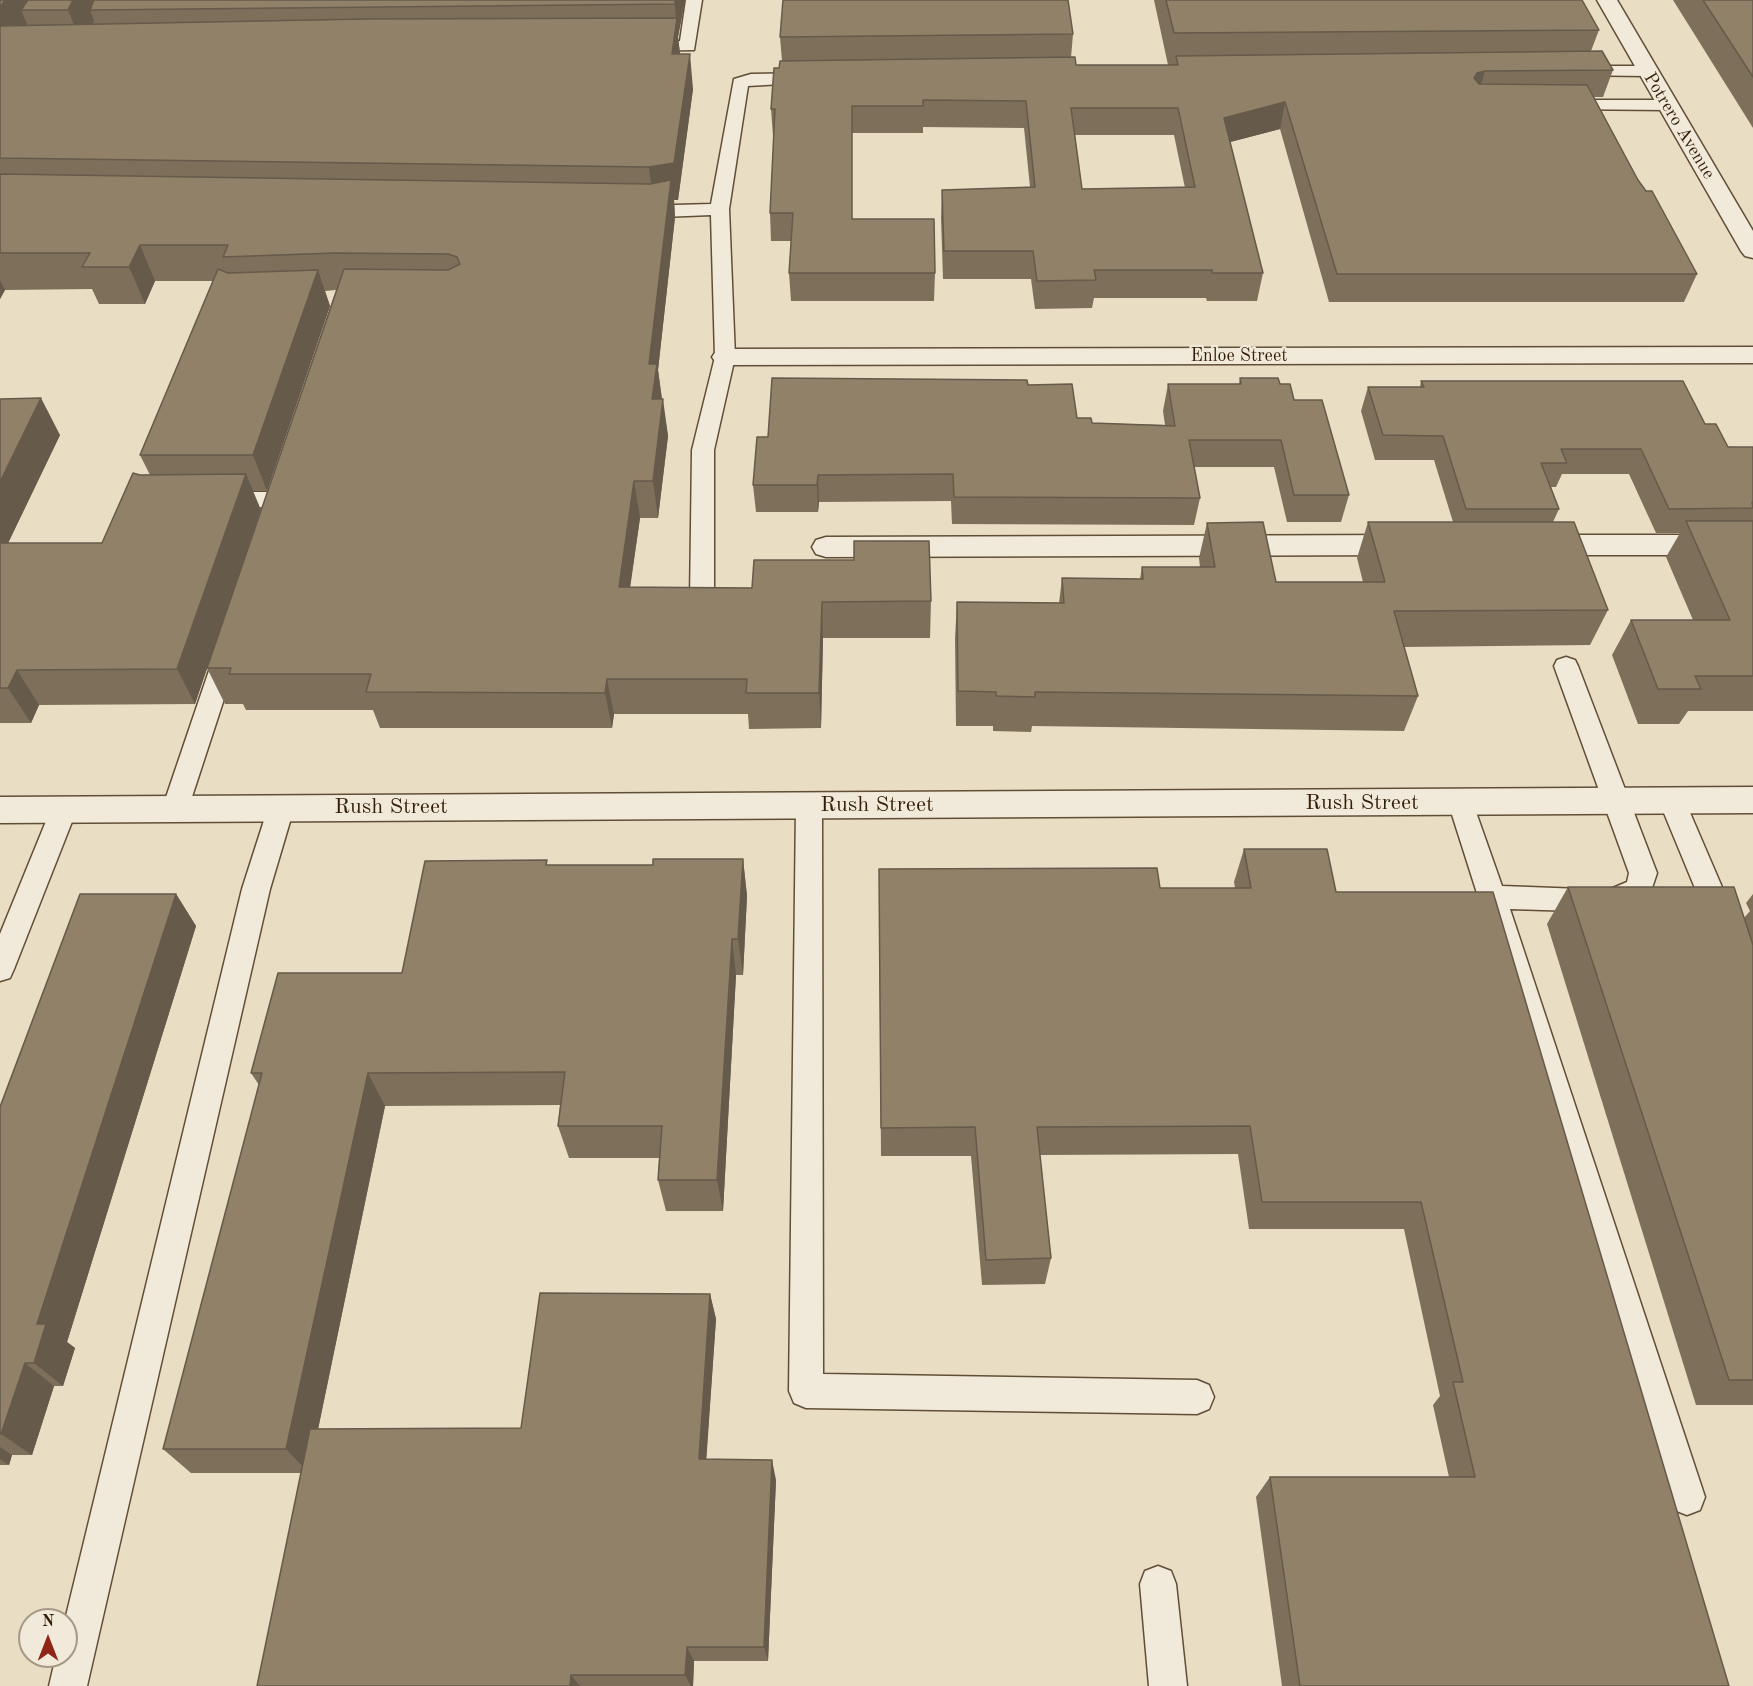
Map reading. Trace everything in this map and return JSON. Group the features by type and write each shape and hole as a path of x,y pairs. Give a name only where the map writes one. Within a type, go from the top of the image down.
{"street":[{"name":"Potrero Avenue","path":"1607,0 1646,71 1753,251"},
{"name":"Enloe Street","path":"725,357 1753,354"},
{"path":"826,547 1432,545"},
{"path":"1515,545 1753,545"},
{"name":"Rush Street","path":"0,810 1753,800"}],"lane":[{"path":"621,47 688,46 694,0"},
{"path":"1562,72 1646,71"},
{"path":"702,600 703,450 725,357 720,209 740,82 751,79 833,78"},
{"path":"1544,105 1667,105"},
{"path":"618,211 720,209"},
{"path":"271,522 286,478"},
{"path":"201,500 278,500"},
{"path":"175,809 234,632"},
{"path":"1492,897 1610,901 1639,889 1643,873 1566,666"},
{"path":"1672,801 1732,950"},
{"path":"1461,802 1687,1497"},
{"path":"809,806 806,1391 1197,1398"},
{"path":"68,1686 256,889 281,808"},
{"path":"0,969 64,809"},
{"path":"1158,1584 1168,1686"}],"building":[{"path":"28,0 73,0 68,10 21,10"},
{"path":"94,0 675,0 675,4 90,10"},
{"path":"783,0 1068,0 1073,34 780,37"},
{"path":"1166,0 1582,0 1599,30 1174,33"},
{"path":"1703,0 1753,0 1753,77"},
{"path":"677,18 672,54 690,54 674,163 649,167 0,158 0,26 365,19"},
{"path":"1602,51 1613,70 1485,71 1477,73 1474,78 1479,84 1587,85 1638,180 1646,191 1652,191 1697,274 1337,274 1285,102 1224,118 1263,273 1212,273 1212,270 1094,270 1096,280 1037,281 1033,251 944,251 942,190 1035,187 1026,101 923,100 923,106 852,106 852,219 934,219 935,273 789,273 793,213 770,213 775,109 771,109 774,68 779,68 780,61 1075,57 1076,65 1178,65 1176,56","holes":["1071,108 1178,108 1195,187 1082,189"]},
{"path":"0,174 650,184 671,180 649,364 657,364 652,399 663,399 653,481 634,481 619,587 752,588 754,560 854,560 854,541 929,541 931,601 822,602 819,693 746,693 747,679 607,679 605,693 366,692 371,674 229,674 231,668 207,668 344,269 448,270 460,264 457,257 448,254 334,253 223,257 228,245 140,245 129,267 82,267 90,253 0,253"},
{"path":"218,269 228,273 318,270 253,455 140,455"},
{"path":"772,378 1027,380 1028,385 1072,384 1077,418 1091,418 1092,423 1175,426 1168,384 1241,384 1240,378 1278,378 1280,384 1290,384 1294,400 1322,400 1349,495 1294,495 1281,440 1189,440 1200,498 954,497 953,474 818,475 817,485 753,485 757,437 768,437"},
{"path":"1421,381 1683,381 1705,424 1716,424 1728,447 1753,447 1753,508 1669,509 1641,449 1561,449 1567,463 1541,463 1559,509 1466,509 1443,436 1383,435 1368,387 1424,387"},
{"path":"41,398 0,482 0,399"},
{"path":"133,473 140,475 246,474 177,669 17,670 8,688 0,688 0,543 102,543"},
{"path":"1686,521 1753,521 1753,676 1695,676 1701,689 1658,689 1631,620 1730,620"},
{"path":"1263,522 1276,582 1385,582 1368,522 1574,522 1608,610 1394,611 1418,696 1035,692 1035,697 996,696 996,692 958,691 957,602 1064,603 1062,578 1143,579 1142,567 1215,567 1207,523"},
{"path":"1244,849 1327,849 1336,892 1493,892 1729,1686 1300,1686 1270,1477 1475,1477 1453,1382 1463,1382 1421,1202 1262,1202 1250,1126 1037,1127 1051,1258 986,1260 975,1127 881,1128 879,869 1157,868 1160,888 1251,888"},
{"path":"653,859 743,859 738,939 732,939 717,1180 658,1180 662,1126 558,1126 565,1072 368,1073 286,1449 163,1449 262,1073 251,1073 278,973 402,973 425,861 547,860 546,865 653,865"},
{"path":"1568,887 1734,887 1753,945 1753,1380 1729,1380"},
{"path":"80,894 176,894 37,1324 46,1324 34,1363 25,1363 0,1434 0,1107"},
{"path":"540,1293 710,1294 699,1459 772,1460 764,1647 687,1647 685,1675 571,1675 570,1686 257,1686 310,1429 521,1428"}]}
